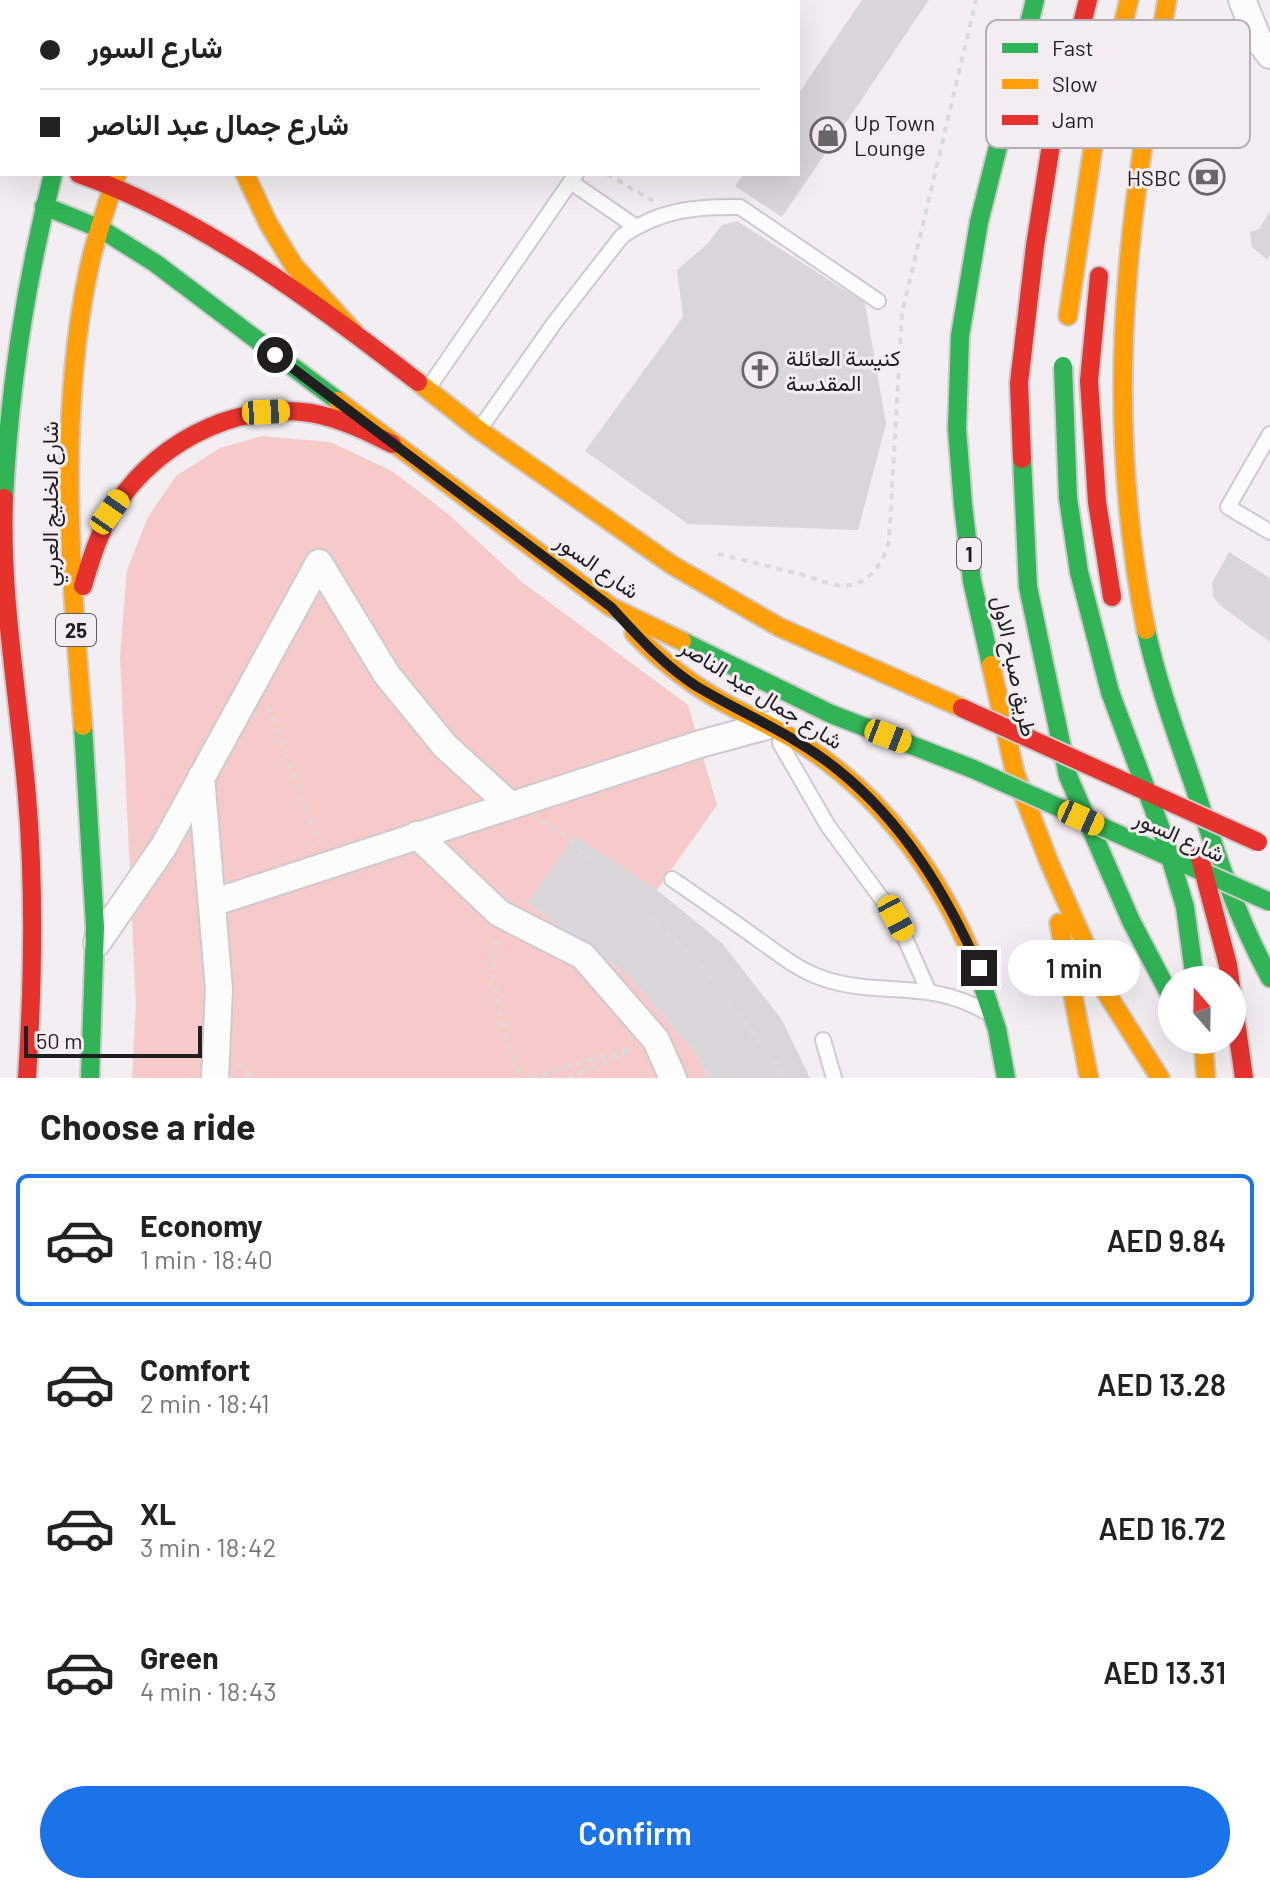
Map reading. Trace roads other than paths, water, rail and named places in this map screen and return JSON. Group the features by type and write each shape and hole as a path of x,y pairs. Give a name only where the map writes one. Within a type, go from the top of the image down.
{"main road":[{"name":"طريق صباح الاول","path":"1030,20 1035,0"},
{"name":"طريق صباح الاول","path":"1083,20 1088,0"},
{"path":"1124,20 1129,0"},
{"path":"1149,20 1154,0"},
{"path":"1164,20 1167,0"},
{"name":"طريق صباح الاول","path":"998,148 979,222 960,336 957,429 972,581 1015,773 1049,862 1107,994 1160,1078"},
{"name":"طريق صباح الاول","path":"1051,148 1019,383 1028,587 1068,776 1131,921 1158,972"},
{"path":"1093,148 1065,351 1068,498 1079,572 1110,692 1165,840 1185,907 1193,966"},
{"path":"1145,148 1133,226 1124,323 1123,436 1133,541 1155,668 1201,810 1252,948 1270,978"},
{"name":"شارع الخليج العربي","path":"27,1078 33,964 30,831 8,619 5,496 9,415 17,353 52,176"},
{"name":"شارع السور","path":"91,176 115,180 234,252 354,332 479,430 672,565 779,627 1264,844"},
{"path":"246,176 268,223 294,266 354,332"},
{"name":"شارع الخليج العربي","path":"90,1078 95,946 91,835 76,631 70,495 71,430 86,283 115,180"},
{"name":"شارع السور","path":"44,206 101,229 155,263 611,607 831,714 973,769 1270,902"},
{"path":"1101,251 1089,381 1097,502 1115,609"},
{"path":"76,631 88,563 110,512 148,467 179,442 232,419 266,412 292,411 341,421 392,444"},
{"name":"شارع جمال عبد الناصر","path":"611,607 650,650 694,685 770,725 838,770 874,803 906,840 935,880 979,968 994,1017 1006,1078"},
{"path":"1171,776 1223,936 1244,1078"},
{"path":"1049,862 1070,990 1089,1078"},
{"path":"1203,1054 1206,1078"},
{"path":"1211,1054 1227,1078"}],"street":[{"path":"1242,0 1266,41"},
{"path":"95,946 164,846 319,563 387,675 445,746 510,805"},
{"path":"212,903 700,744 770,725"},
{"path":"201,777 219,989 215,1078"},
{"path":"417,835 499,913 583,956 656,1040 673,1078"}],"lane":[{"path":"427,389 574,178 636,227"},
{"path":"479,430 555,322 622,236 670,211 715,206 740,207 878,301"},
{"path":"1270,434 1228,507 1270,532"},
{"path":"770,725 828,826 896,918 928,990"},
{"path":"8,749 30,831"},
{"path":"672,879 806,971 858,986 928,990 962,999 994,1017"},
{"path":"823,1040 834,1078"}],"place":[{"name":"Up Town Lounge","path":"828,135"},
{"name":"HSBC","path":"1207,177"},
{"name":"كنيسة العائلة المقدسة","path":"760,370"}]}
